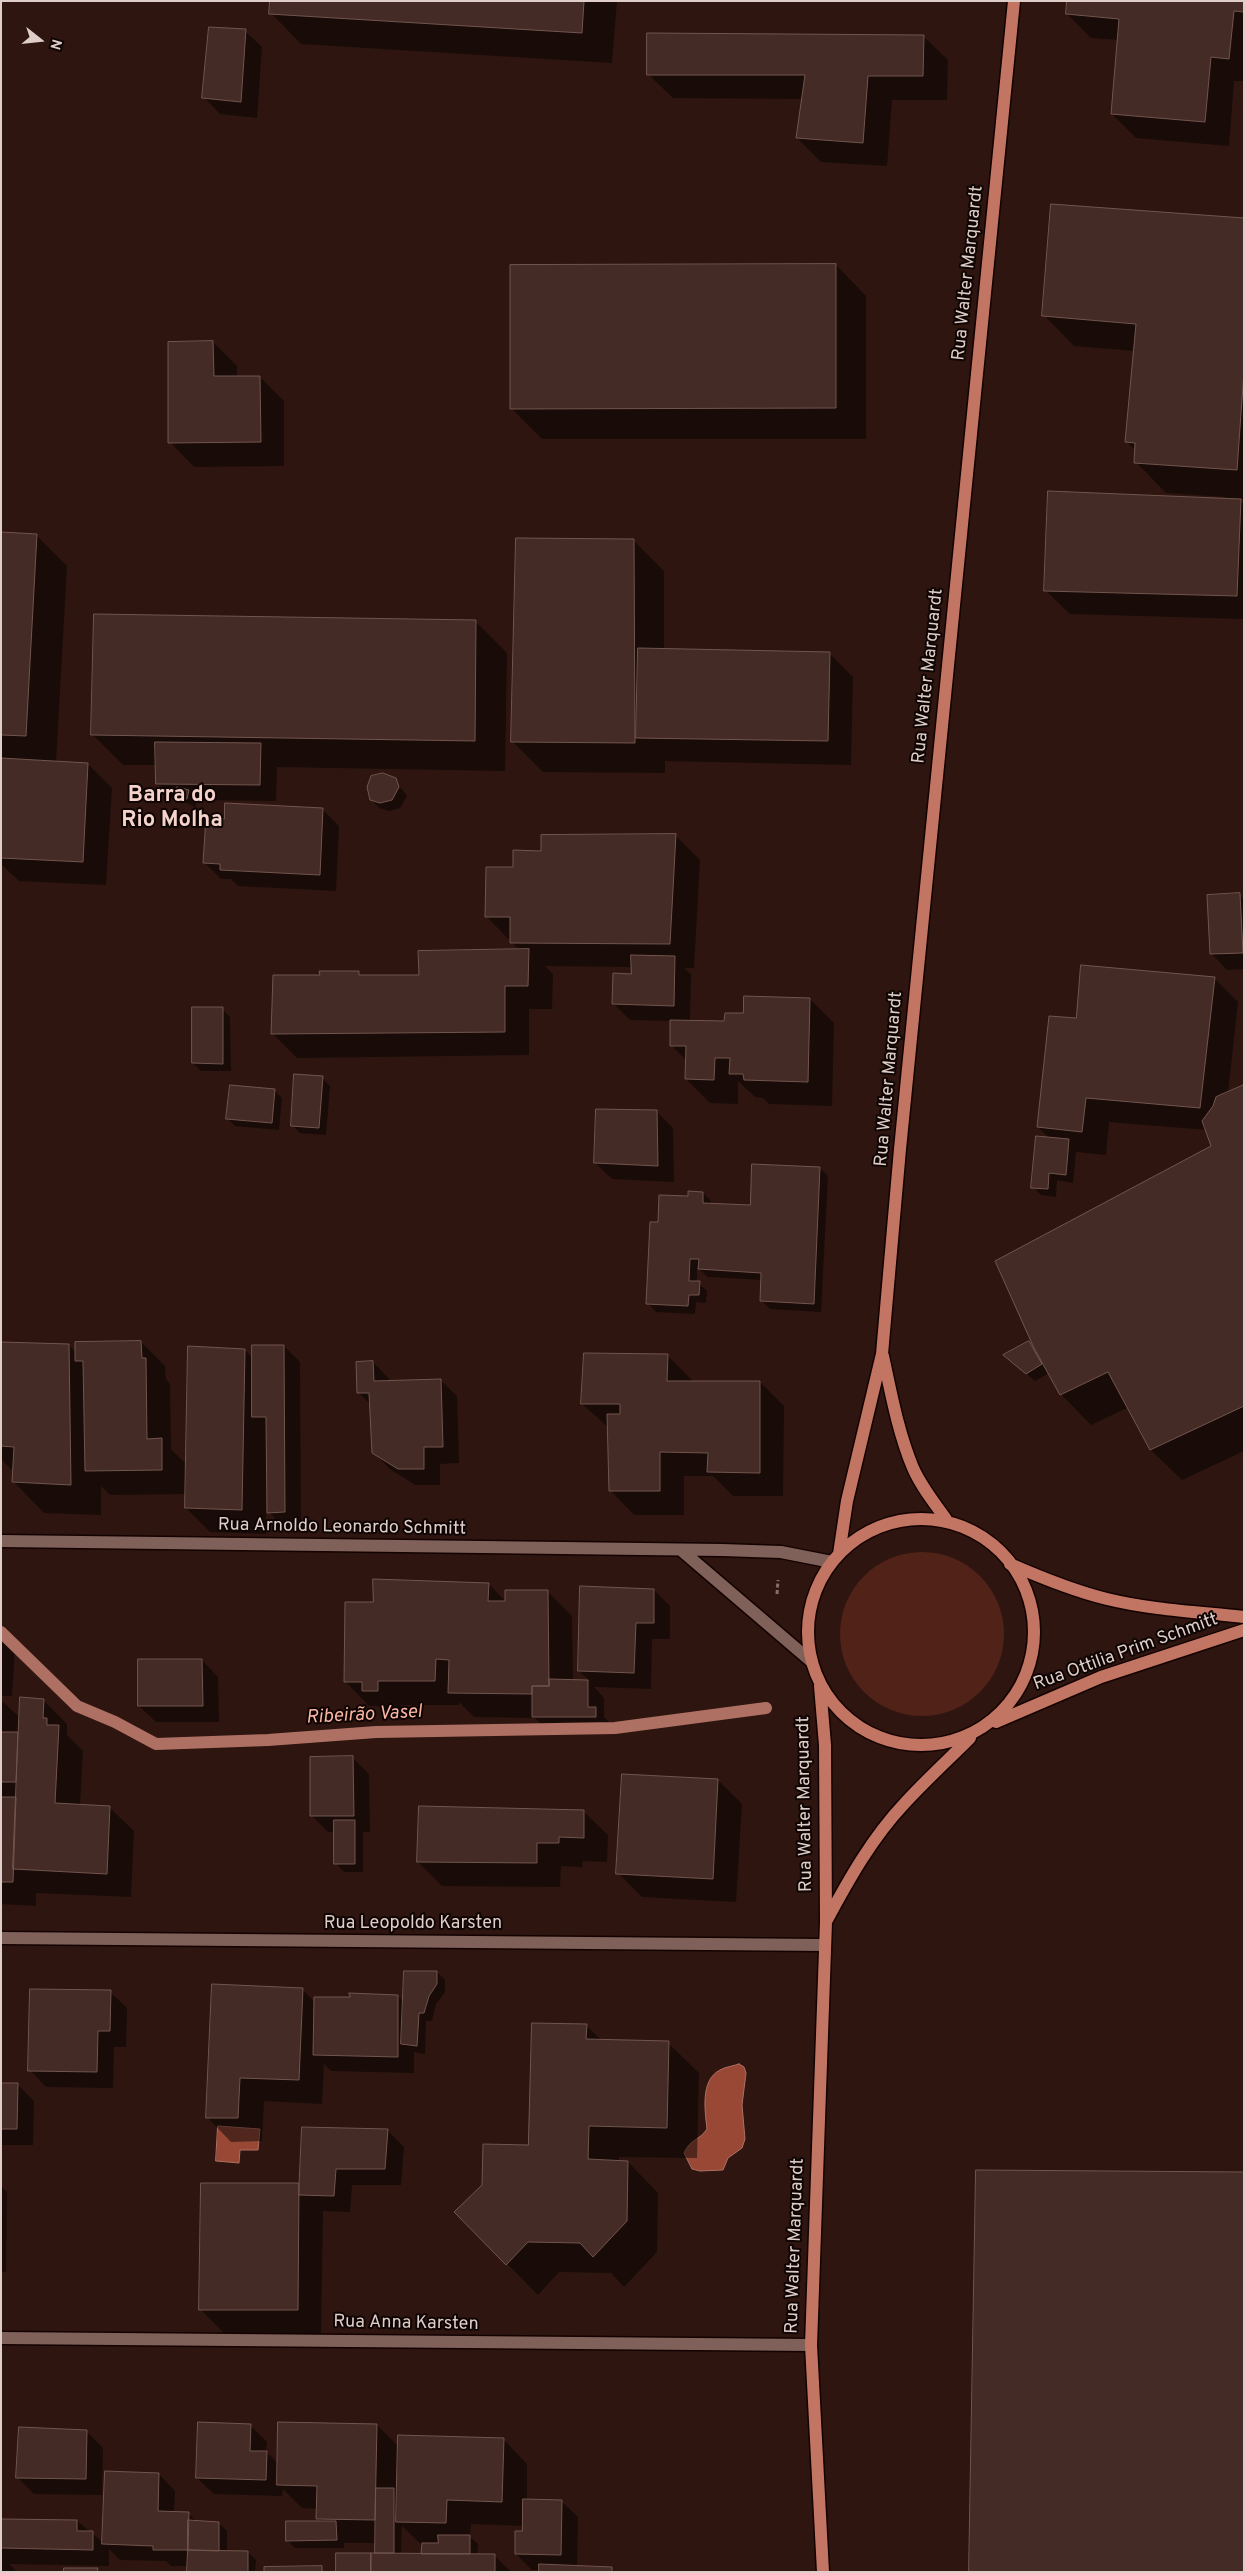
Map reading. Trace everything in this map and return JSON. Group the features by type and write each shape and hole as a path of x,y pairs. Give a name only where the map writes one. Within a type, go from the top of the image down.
{"main road":[{"name":"Rua Walter Marquardt","path":"835,1558 882,1354 900,1149 1014,1"},
{"name":"Rua Walter Marquardt","path":"882,1354 899,1428 913,1468 928,1495 946,1519"},
{"path":"925,1516 946,1519 977,1536 1010,1564 1028,1594 1034,1627 1029,1665 1016,1695 994,1723 970,1738 910,1746 882,1740 857,1727 837,1708 820,1686 812,1662 809,1617 818,1585 835,1558 854,1540 888,1520 925,1516"},
{"name":"Rua Ottilia Prim Schmitt","path":"1010,1564 1076,1591 1108,1599 1133,1604 1244,1617"},
{"name":"Rua Ottilia Prim Schmitt","path":"994,1723 1101,1677 1244,1630"},
{"name":"Rua Walter Marquardt","path":"820,1686 825,1745 826,1922 811,2345 823,2572"},
{"name":"Rua Walter Marquardt","path":"826,1922 862,1858 885,1827 903,1805 970,1738"}],"street":[{"name":"Rua Arnoldo Leonardo Schmitt","path":"1,1541 781,1552 835,1558"},
{"path":"681,1550 812,1662"},
{"name":"Rua Leopoldo Karsten","path":"1,1938 824,1945"},
{"name":"Rua Anna Karsten","path":"1,2338 811,2345"}],"path":[{"path":"773,1629 781,1552"}],"shaded area":[{"path":"922,1552 946,1556 967,1566 980,1576 990,1589 1000,1610 1004,1634 1000,1658 990,1679 980,1692 967,1702 946,1712 922,1716 898,1712 877,1702 864,1692 854,1679 844,1658 840,1634 844,1610 854,1589 864,1576 877,1566 898,1556"},
{"path":"739,2064 744,2067 746,2073 742,2105 745,2139 742,2148 728,2158 723,2170 700,2171 692,2169 684,2153 689,2145 707,2129 705,2096 709,2081 720,2070"},
{"path":"218,2126 260,2129 258,2150 240,2150 239,2163 216,2161"}],"building":[{"path":"270,1 584,1 582,33 269,14"},
{"path":"1067,1 1244,1 1244,12 1234,11 1229,59 1211,57 1205,122 1111,114 1119,19 1066,14"},
{"path":"209,27 246,29 241,102 202,98"},
{"path":"647,33 924,35 923,76 868,76 863,143 796,138 805,75 647,75"},
{"path":"1051,204 1244,218 1244,371 1237,470 1134,463 1135,443 1125,442 1136,324 1042,316"},
{"path":"836,264 836,408 510,409 510,265"},
{"path":"213,341 214,376 260,376 261,442 168,443 168,342"},
{"path":"1048,491 1241,499 1237,596 1044,591"},
{"path":"1,532 37,534 26,736 1,735"},
{"path":"516,538 634,539 635,743 511,742"},
{"path":"94,614 476,620 475,741 91,735"},
{"path":"638,648 830,652 828,741 636,738"},
{"path":"155,742 261,743 260,785 156,784"},
{"path":"1,758 88,763 83,862 1,858"},
{"path":"383,773 396,778 399,787 392,800 380,803 370,800 367,787 371,776"},
{"path":"177,787 189,790 187,799 174,796"},
{"path":"225,803 323,808 320,875 220,870 220,864 203,863 206,818 224,819"},
{"path":"676,834 670,944 510,943 510,917 485,917 486,867 513,867 513,850 541,851 541,835"},
{"path":"1240,893 1243,953 1210,954 1207,895"},
{"path":"529,949 528,986 505,986 505,1032 271,1034 273,975 320,975 319,971 359,971 359,975 419,975 418,951"},
{"path":"631,955 675,956 674,1006 612,1004 613,973 631,974"},
{"path":"1081,965 1215,977 1200,1108 1086,1098 1082,1132 1037,1127 1049,1016 1076,1018"},
{"path":"744,996 810,998 808,1082 744,1080 743,1074 729,1074 730,1058 715,1058 714,1080 685,1079 686,1046 670,1046 670,1020 724,1021 725,1013 743,1013"},
{"path":"192,1007 223,1007 223,1064 192,1063"},
{"path":"294,1074 323,1076 319,1128 291,1126"},
{"path":"230,1085 275,1089 272,1123 226,1119"},
{"path":"1244,1085 1244,1406 1150,1450 1108,1372 1060,1395 1034,1348 995,1261 1211,1146 1202,1121 1213,1106 1216,1097"},
{"path":"596,1109 657,1110 658,1166 594,1163"},
{"path":"1036,1136 1069,1139 1066,1175 1049,1173 1048,1189 1031,1188"},
{"path":"752,1164 820,1167 814,1304 760,1301 761,1273 698,1269 699,1259 690,1259 689,1281 700,1281 699,1295 689,1295 688,1306 646,1304 650,1222 658,1222 659,1195 688,1196 688,1191 703,1192 703,1203 750,1205"},
{"path":"141,1341 142,1358 146,1358 147,1439 162,1438 162,1470 85,1471 83,1361 75,1361 75,1342"},
{"path":"1029,1341 1042,1364 1026,1374 1003,1355"},
{"path":"1,1342 69,1344 71,1485 12,1482 14,1447 1,1446"},
{"path":"252,1345 284,1345 285,1512 267,1513 266,1417 252,1417"},
{"path":"188,1346 245,1349 242,1510 185,1508"},
{"path":"584,1353 668,1354 667,1381 760,1381 760,1473 707,1472 708,1453 660,1452 660,1491 609,1491 607,1414 620,1414 620,1404 581,1404"},
{"path":"373,1361 374,1381 441,1379 443,1447 424,1447 424,1469 398,1469 372,1453 369,1393 357,1393 356,1362"},
{"path":"373,1579 489,1583 488,1601 505,1601 505,1590 548,1590 549,1686 532,1686 532,1694 448,1693 449,1660 436,1659 435,1681 378,1681 378,1691 362,1691 362,1682 344,1682 345,1602 373,1602"},
{"path":"580,1586 654,1589 654,1623 636,1623 634,1673 578,1671"},
{"path":"138,1659 202,1659 203,1706 138,1706"},
{"path":"549,1679 588,1680 588,1707 596,1707 596,1717 532,1717 532,1686 549,1686"},
{"path":"20,1697 44,1699 43,1718 47,1718 47,1725 59,1725 55,1803 110,1806 107,1874 13,1869"},
{"path":"1,1732 18,1732 16,1782 1,1782"},
{"path":"353,1756 354,1816 310,1816 310,1757"},
{"path":"622,1774 718,1779 713,1879 616,1874"},
{"path":"1,1797 16,1797 13,1882 1,1882"},
{"path":"419,1806 584,1810 584,1838 559,1837 559,1843 537,1843 537,1863 417,1862"},
{"path":"334,1820 355,1820 355,1864 334,1864"},
{"path":"404,1971 437,1971 437,1984 429,1996 424,2013 419,2013 417,2046 401,2044"},
{"path":"212,1984 303,1988 299,2080 240,2078 238,2118 206,2118"},
{"path":"30,1989 111,1990 110,2031 98,2031 97,2072 28,2071"},
{"path":"349,1993 398,1995 398,2057 313,2055 314,1997 350,1997"},
{"path":"532,2023 587,2024 586,2039 669,2041 667,2128 589,2126 588,2159 628,2161 627,2221 593,2257 580,2243 528,2242 506,2265 454,2212 482,2185 483,2144 528,2145"},
{"path":"1,2083 18,2083 17,2129 1,2129"},
{"path":"302,2127 388,2129 385,2169 336,2169 334,2196 299,2195"},
{"path":"976,2170 1244,2172 1244,2572 969,2572"},
{"path":"201,2183 299,2183 298,2310 199,2310"},
{"path":"198,2422 251,2424 250,2451 267,2451 266,2480 196,2478"},
{"path":"278,2422 377,2424 375,2520 316,2519 317,2486 277,2485"},
{"path":"19,2427 87,2430 86,2479 16,2478"},
{"path":"398,2435 504,2438 502,2502 447,2500 446,2523 396,2522"},
{"path":"105,2471 159,2473 158,2511 189,2512 188,2550 153,2550 153,2546 102,2544"},
{"path":"376,2488 394,2488 394,2553 375,2553"},
{"path":"523,2499 562,2500 561,2555 515,2554 515,2531 522,2531"},
{"path":"1,2519 77,2520 77,2531 93,2531 93,2550 1,2548"},
{"path":"188,2520 219,2522 219,2551 188,2550"},
{"path":"286,2521 336,2521 337,2540 286,2541"},
{"path":"438,2535 470,2535 470,2554 421,2554 422,2543 438,2543"},
{"path":"188,2550 248,2551 248,2572 187,2572"},
{"path":"336,2553 371,2553 371,2572 336,2572"},
{"path":"371,2553 495,2554 495,2572 371,2572"},
{"path":"539,2564 612,2567 612,2572 539,2572"},
{"path":"322,2566 322,2572 264,2572 264,2567"},
{"path":"64,2568 98,2568 97,2572 64,2572"}],"waterway":[{"name":"Ribeirão Vasel","path":"1,1632 77,1706 115,1722 156,1744 268,1740 376,1732 615,1728 766,1708"}],"district":[{"name":"Barra do Rio Molha","path":"172,810"}]}
